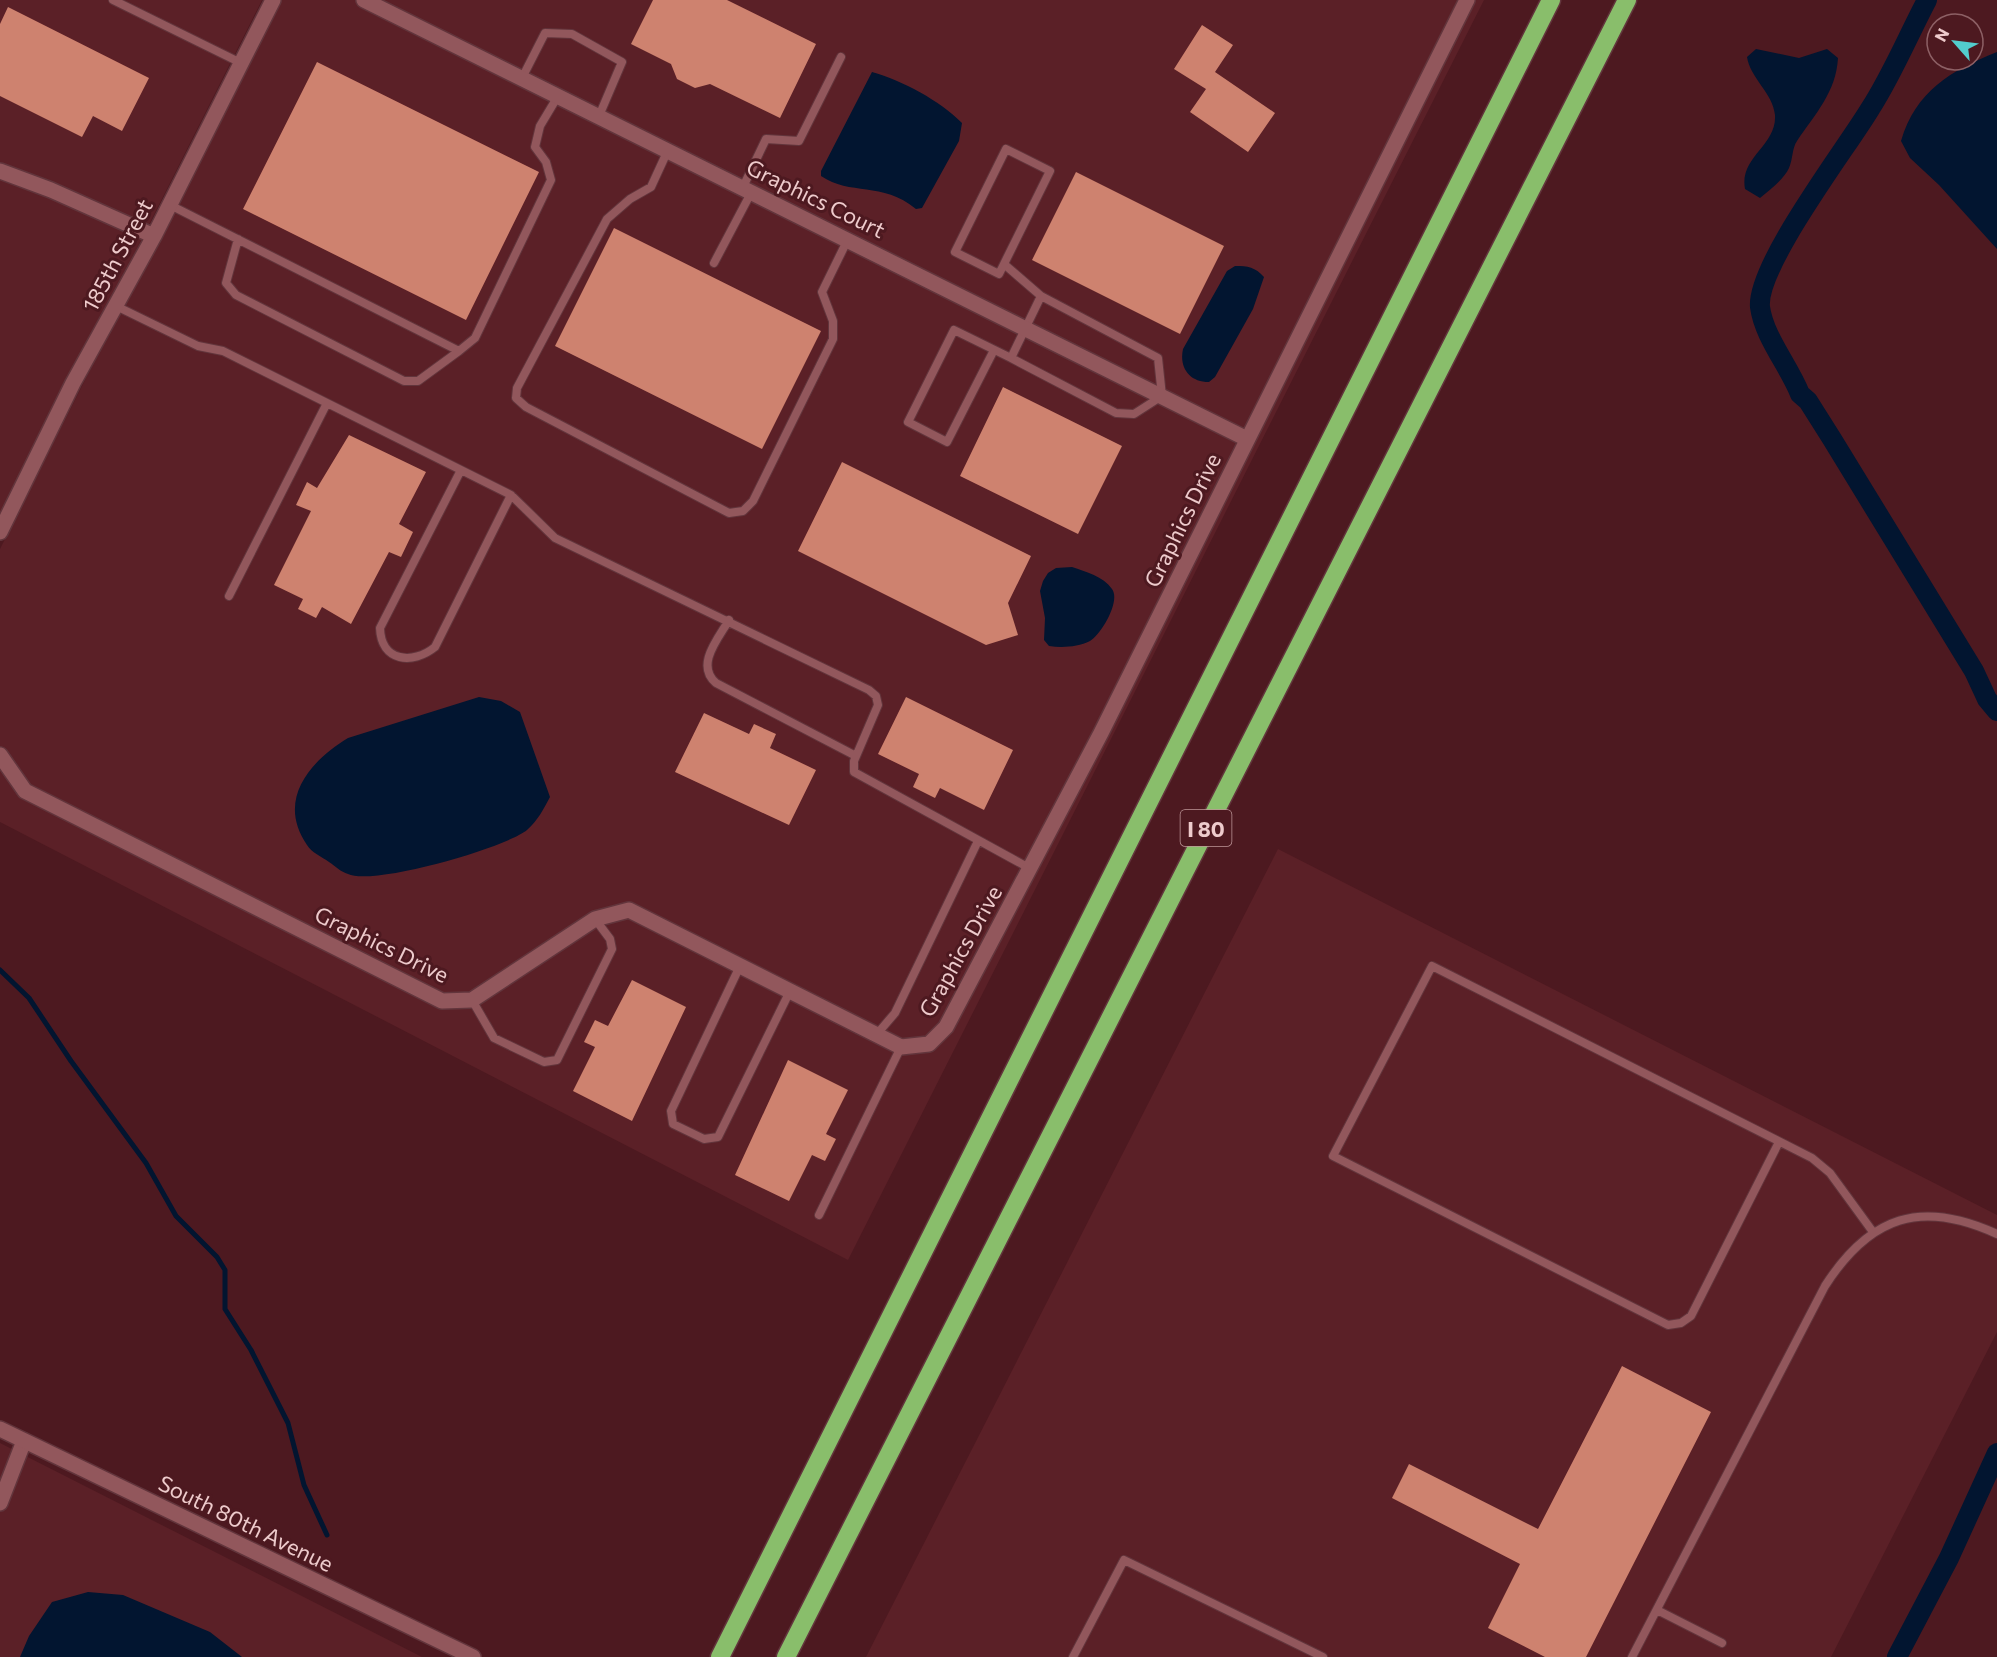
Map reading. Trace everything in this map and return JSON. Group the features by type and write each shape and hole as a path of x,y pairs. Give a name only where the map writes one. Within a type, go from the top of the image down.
{"highway":[{"name":"I 80","path":"720,1657 1551,0"},
{"name":"I 80","path":"786,1657 1627,0"}],"street":[{"name":"185th Street","path":"0,532 73,383 154,237 273,0"},
{"name":"Graphics Drive","path":"0,756 25,791 442,1001 472,1000 596,919 629,910 902,1047 929,1044 946,1027 1031,868 1467,0"},
{"name":"Graphics Court","path":"375,2 522,78 1247,439"},
{"path":"0,171 51,190 154,237"},
{"name":"South 80th Avenue","path":"0,1429 473,1657"},
{"path":"0,1503 24,1441"}],"lane":[{"path":"113,0 241,63"},
{"path":"522,78 546,33 572,34 622,62 599,116"},
{"path":"714,263 747,189 766,139 799,141 841,57"},
{"path":"238,239 226,283 236,295 404,381 418,381 476,338 551,180 546,162 535,147 540,126 558,96"},
{"path":"1006,149 1050,171 1004,264 999,274 955,252 1006,149"},
{"path":"668,150 651,187 630,200 607,219 517,388 516,398 526,407 729,513 743,511 753,501 833,339 833,321 822,292 848,239"},
{"path":"170,205 459,351"},
{"path":"994,350 947,442 908,422 954,330 1011,358 1116,413 1134,414 1162,396 1158,358 1041,296 1004,264"},
{"path":"1011,358 1024,327 1041,296"},
{"path":"116,306 198,346 223,351 511,495 555,538 852,680 876,696 878,705 856,756 854,772 1031,868"},
{"path":"228,596 327,403"},
{"path":"461,470 380,628 384,646 393,654 409,660 423,657 435,647 511,495"},
{"path":"729,620 711,651 706,668 708,677 856,756"},
{"path":"877,1035 895,1013 978,841"},
{"path":"472,1000 494,1038 544,1062 557,1060 612,950 610,939 596,919"},
{"path":"740,966 671,1111 673,1124 704,1139 717,1137 790,991"},
{"path":"1779,1142 1691,1316 1681,1323 1668,1325 1333,1156 1432,966 1812,1158 1830,1173 1873,1233"},
{"path":"819,1215 902,1047"},
{"path":"1632,1657 1825,1286 1840,1262 1873,1233 1902,1219 1932,1215 1965,1221 1997,1234"},
{"path":"1073,1657 1124,1560 1323,1657"},
{"path":"1657,1610 1722,1643"}],"shaded area":[{"path":"0,0 262,0 0,521"},
{"path":"276,0 1484,0 848,1260 0,822 0,549"},
{"path":"1278,849 1997,1215 1997,1332 1831,1657 866,1657"},
{"path":"0,1443 422,1657 0,1657"}],"water":[{"path":"1756,49 1799,58 1827,49 1838,58 1829,92 1795,144 1787,172 1760,198 1745,189 1745,178 1747,168 1770,135 1775,115 1770,100 1749,65 1747,57"},
{"path":"1997,52 1997,249 1939,185 1910,158 1901,141 1916,109 1926,96 1955,72 1985,72 1985,57"},
{"path":"872,72 920,92 962,123 959,141 922,208 916,209 891,195 843,186 821,176 821,171"},
{"path":"1235,266 1251,268 1264,277 1253,309 1215,377 1209,382 1202,381 1191,376 1184,367 1183,349 1227,271"},
{"path":"1072,567 1094,575 1112,589 1114,601 1112,609 1104,625 1090,641 1080,645 1049,646 1044,640 1045,618 1040,591 1048,573 1056,568"},
{"path":"479,697 501,701 520,712 550,797 537,819 527,830 514,838 467,855 383,875 362,876 345,873 309,848 298,828 295,813 296,797 310,770 321,758 348,738"},
{"path":"88,1592 123,1595 210,1632 242,1657 20,1657 29,1636 52,1602"}],"building":[{"path":"653,0 727,0 816,44 780,118 710,84 695,88 677,79 671,64 631,44"},
{"path":"8,7 149,78 122,131 93,116 82,137 0,96 0,24"},
{"path":"1202,25 1233,45 1215,72 1275,113 1248,152 1190,112 1206,89 1174,69"},
{"path":"317,62 539,172 466,320 243,209"},
{"path":"1076,172 1224,246 1180,334 1032,260"},
{"path":"614,228 821,331 762,449 555,346"},
{"path":"1003,387 1122,446 1078,534 960,476"},
{"path":"349,435 426,472 399,524 413,532 401,557 389,552 351,624 322,607 316,618 298,609 303,599 274,585 311,511 296,505 307,482 317,488"},
{"path":"842,462 1031,556 1008,603 1018,635 986,645 798,551"},
{"path":"906,697 1013,750 984,810 940,788 935,798 913,787 919,774 878,754"},
{"path":"704,713 749,734 754,724 776,734 770,748 816,770 789,825 675,772"},
{"path":"632,980 686,1007 632,1121 573,1091 595,1047 584,1042 595,1020 608,1026"},
{"path":"788,1060 848,1090 826,1134 836,1139 825,1161 812,1155 789,1201 735,1175"},
{"path":"1622,1366 1711,1412 1586,1657 1545,1657 1488,1628 1520,1564 1392,1498 1409,1464 1538,1529"}],"waterway":[{"path":"1927,0 1878,96 1805,208 1772,264 1763,288 1760,307 1766,329 1800,394 1808,401 1832,439 1974,671 1987,699 1997,711"},
{"path":"0,970 29,998 71,1061 146,1163 176,1216 217,1257 225,1270 225,1309 251,1350 288,1423 304,1485 327,1535"},
{"path":"1897,1657 1949,1558 1997,1453"}]}
